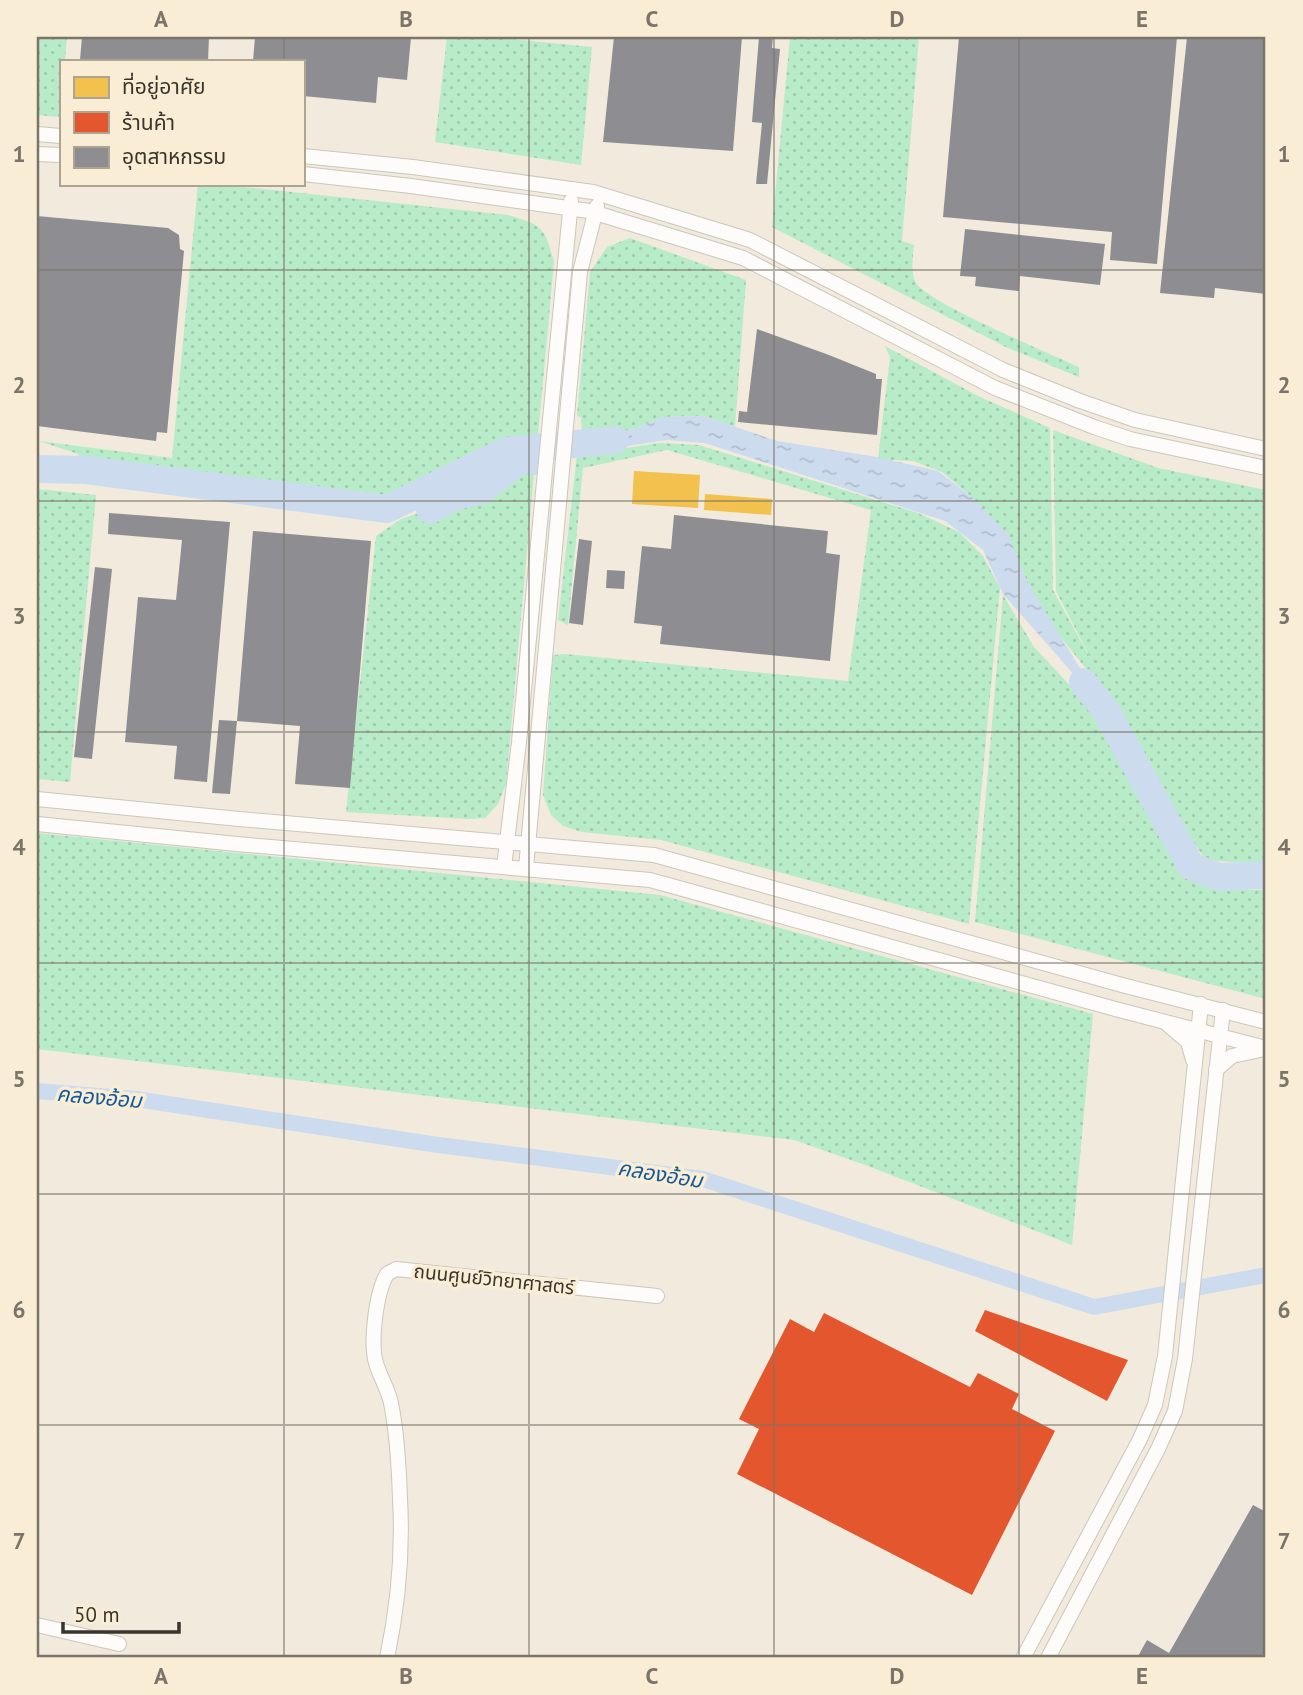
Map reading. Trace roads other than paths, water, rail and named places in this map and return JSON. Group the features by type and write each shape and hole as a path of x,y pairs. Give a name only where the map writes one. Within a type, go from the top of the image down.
{"street":[{"path":"37,134 60,136"},
{"path":"37,153 60,155"},
{"path":"304,156 413,167 600,194 750,240 1003,370 1080,401 1135,420 1266,449"},
{"path":"304,174 411,186 596,213 743,258 995,388 1094,427 1130,439 1266,468"},
{"path":"504,867 573,189"},
{"path":"526,869 580,272 600,194"},
{"path":"37,799 253,821 654,855 1122,985 1266,1021"},
{"path":"37,824 650,880 1266,1048"},
{"path":"1023,1658 1140,1440 1155,1405 1165,1356 1200,1004"},
{"path":"1048,1658 1158,1449 1175,1411 1186,1346 1223,1010"},
{"path":"1164,1021 1188,1042 1195,1068"},
{"path":"1216,1070 1232,1056 1266,1048"},
{"name":"ถนนศูนย์วิทยาศาสตร์","path":"387,1658 395,1622 401,1558 400,1499 391,1405 375,1360 374,1348 379,1296 387,1274 396,1269 657,1296"},
{"path":"37,1625 119,1644"}],"water":[{"path":"703,416 777,441 877,457 938,471 973,498 1008,534 1028,583 1106,711 1003,594 983,550 945,521 705,443 667,440 575,454 577,432 603,434 634,429 663,417"}],"waterway":[{"path":"37,469 86,470 387,509 506,451 615,440"},
{"path":"430,510 455,496 481,490 526,456 534,461"},
{"path":"1083,682 1106,711 1191,866 1219,877 1266,875"},
{"name":"คลองอ้อม","path":"37,1091 136,1099 431,1144 703,1179 1094,1307 1266,1275"}]}
